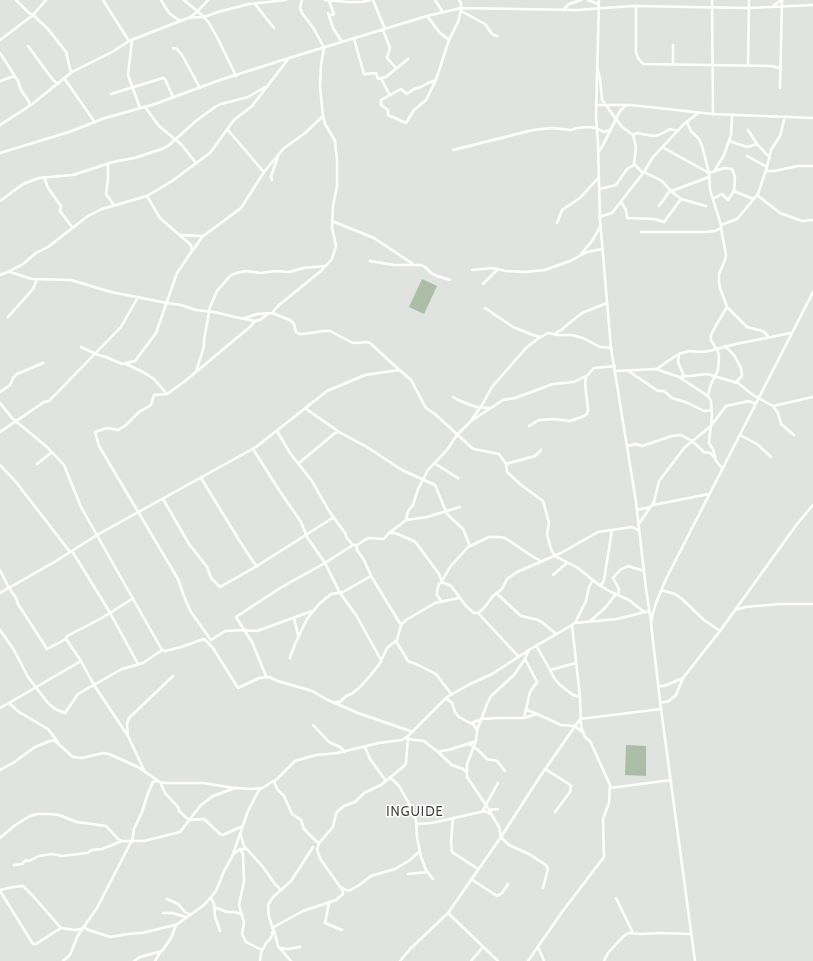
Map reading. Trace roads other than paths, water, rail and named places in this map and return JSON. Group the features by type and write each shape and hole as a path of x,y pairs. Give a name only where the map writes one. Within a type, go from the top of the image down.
{"street":[{"path":"16,0 48,29 66,52 72,71"},
{"path":"0,40 33,15 46,0"},
{"path":"104,0 129,41"},
{"path":"161,0 169,13 180,21"},
{"path":"184,0 209,23 218,38 236,76"},
{"path":"188,18 197,12 208,0"},
{"path":"0,125 58,84 72,71 112,52 129,41 188,18 211,15 218,12 255,4 286,0"},
{"path":"10,272 36,279 71,280 111,292 182,305 196,310 255,321 260,320 270,313 325,266 332,259 336,246 332,221 337,186 336,149 333,137 325,124 323,116 320,87 321,65 324,48 314,29 302,13 300,8 302,0"},
{"path":"325,0 348,2 362,2 370,0"},
{"path":"329,0 334,14 329,16"},
{"path":"373,0 390,48 387,58 396,68"},
{"path":"435,0 443,12"},
{"path":"436,80 414,89 407,94 400,89 389,94 380,101 381,105 388,110 388,115 406,123 414,110 427,99 436,80 449,40 458,22 461,9 459,0"},
{"path":"563,9 569,4 581,0"},
{"path":"588,0 598,4"},
{"path":"599,0 596,105 596,128 599,151 599,217 611,348 616,371 617,391 636,502 660,703 695,961"},
{"path":"712,0 713,114"},
{"path":"748,66 749,0"},
{"path":"772,7 782,0"},
{"path":"780,88 782,0"},
{"path":"255,4 274,28"},
{"path":"0,153 69,132 94,122 145,107 220,80 289,58 443,12 461,9 576,10 636,6 749,8 813,5"},
{"path":"203,6 201,10 203,16"},
{"path":"636,6 636,43 638,58 643,64 772,66 781,70"},
{"path":"461,9 485,24 492,34 497,36"},
{"path":"328,13 333,28 342,43"},
{"path":"209,23 211,15"},
{"path":"427,16 440,33 449,40"},
{"path":"354,39 363,73 376,73 377,78 381,78 389,94"},
{"path":"132,40 128,75 140,108"},
{"path":"28,46 53,80 58,84"},
{"path":"673,46 673,65"},
{"path":"173,48 177,49 182,55 200,88"},
{"path":"0,53 30,105"},
{"path":"0,275 10,272 48,247 94,213 147,196 172,181 213,150 237,116 252,106 289,58"},
{"path":"381,78 387,76 408,59"},
{"path":"772,66 781,62"},
{"path":"598,71 600,78 600,96 622,127 633,135 636,147 634,165"},
{"path":"0,81 14,76"},
{"path":"64,78 94,122"},
{"path":"111,94 164,78 173,97"},
{"path":"0,201 23,184 44,177 73,175 162,149 215,107 248,96 268,86"},
{"path":"28,100 35,101"},
{"path":"596,105 630,105 698,113 813,118"},
{"path":"599,151 625,105"},
{"path":"145,107 159,126 183,146 196,162"},
{"path":"599,217 612,213 644,173 653,157 687,122 698,113"},
{"path":"715,170 724,155 731,135 732,115"},
{"path":"125,364 136,360 156,333 177,273 202,236 241,208 264,172 284,148 304,134 323,116"},
{"path":"641,232 715,231 737,220 753,199 758,195 773,147 781,134 785,117"},
{"path":"687,122 691,131 699,139 702,146 709,173 710,190 714,198 721,227 726,260 719,274 719,281 727,307 747,326 763,331 769,337"},
{"path":"453,150 527,131 552,128 567,130 596,128 604,132 610,130"},
{"path":"227,129 264,172"},
{"path":"633,135 637,133 653,136 659,135 670,129 678,131"},
{"path":"748,130 757,144 770,158"},
{"path":"729,141 747,146 757,144"},
{"path":"662,147 709,173"},
{"path":"272,180 272,172 279,155"},
{"path":"747,156 767,167"},
{"path":"108,164 106,194 114,206"},
{"path":"634,165 644,173 660,179 681,199 706,206"},
{"path":"600,189 616,185 627,168 634,165"},
{"path":"766,171 771,172 798,166 813,166"},
{"path":"709,173 715,170 730,168 732,169 735,177 734,191 728,200 722,194 714,198"},
{"path":"44,177 48,188 61,206 60,211 72,228"},
{"path":"557,223 562,210 580,198 599,177"},
{"path":"659,206 667,194 671,191 709,177"},
{"path":"734,191 753,199"},
{"path":"758,195 780,213 802,220 813,220"},
{"path":"147,196 160,218 192,246 192,251"},
{"path":"622,202 626,210 627,218 654,219 664,222 681,199"},
{"path":"332,221 374,238 413,264"},
{"path":"580,255 592,241 600,227"},
{"path":"179,234 202,236"},
{"path":"472,270 493,268 497,270 525,272 545,270 570,261 587,252 602,249"},
{"path":"370,261 394,265 413,264 425,267 431,273 450,280"},
{"path":"196,372 204,346 209,312 219,288 230,276 246,271 261,273 276,271 289,272 304,268 325,266"},
{"path":"483,284 497,270"},
{"path":"8,317 33,289 36,279"},
{"path":"651,624 656,603 662,590 722,468 813,292"},
{"path":"0,432 44,402 48,401 121,327 138,297"},
{"path":"553,334 561,330 582,312 607,304"},
{"path":"708,396 710,384 718,370 719,354 711,340 711,335 727,307"},
{"path":"485,308 513,327 541,337"},
{"path":"245,318 257,314 270,313 290,320 294,324 296,332 300,334 330,331 353,343 370,343 411,380 426,408 435,414 474,449 499,454 506,464 507,472 520,484 544,501 548,523 547,534 551,549 555,556 578,568 614,594 629,600 644,612"},
{"path":"211,640 192,612 185,599 178,579 99,446 95,432 107,428 118,430 126,426 139,412 151,405 154,395 167,394 196,372 255,321"},
{"path":"406,520 408,511 413,504 428,470 447,450 457,435 471,421 492,387 526,348 548,333 577,336 600,347 611,348"},
{"path":"656,369 679,354 689,351 702,352 792,333"},
{"path":"725,346 734,355 741,368 742,376 735,383"},
{"path":"81,347 143,372 154,379 167,394"},
{"path":"679,354 678,362 684,376"},
{"path":"0,392 10,385 13,378 17,374 43,364"},
{"path":"529,426 539,420 577,420 586,414 588,410 585,381 588,376 594,368 615,366"},
{"path":"616,371 656,369 679,377 708,396 711,401 712,410 709,443 713,449 717,464 722,468"},
{"path":"0,594 138,512 253,449 327,391 365,375 399,370"},
{"path":"629,371 657,390 664,391 672,398 688,403 704,412 712,410"},
{"path":"679,377 707,374 742,385 753,395 773,406 778,412 781,424 794,435"},
{"path":"471,421 503,400 515,398 552,384 574,382 588,376"},
{"path":"453,396 470,405 480,408 490,408"},
{"path":"773,406 813,397"},
{"path":"638,525 652,506 659,481 681,452 711,426 726,406 749,401 756,404"},
{"path":"0,403 16,421 52,452 64,465 81,507 162,650"},
{"path":"305,408 339,432 367,446 402,470 435,485 448,516 463,529 470,546"},
{"path":"276,431 290,453 312,481 347,538 354,545 364,560 371,576 401,625"},
{"path":"299,463 335,433 339,432"},
{"path":"740,434 757,444 771,457"},
{"path":"627,446 636,444 642,446 675,435 681,435 692,441 704,452 710,453 714,457"},
{"path":"253,449 301,522 306,535 325,563 340,593 356,615 381,660"},
{"path":"506,464 535,456 541,450"},
{"path":"37,464 52,452"},
{"path":"434,463 458,478"},
{"path":"0,465 16,482 71,551 110,612 138,664"},
{"path":"201,478 239,540 257,566"},
{"path":"637,510 710,494"},
{"path":"163,499 189,544 207,567 211,578 220,587 334,518"},
{"path":"636,502 641,509"},
{"path":"660,703 669,701 676,695 683,678 735,611 784,541 813,505"},
{"path":"266,676 252,642 236,617 280,588 368,538 384,539 389,533 406,520 427,517 460,507"},
{"path":"478,613 496,593 502,589 509,577 561,553 602,530 632,527 639,530"},
{"path":"599,584 602,584 604,580 612,530"},
{"path":"389,533 395,533 414,541 422,550 442,581 451,586 459,598 474,613 478,613 519,657"},
{"path":"442,602 436,592 439,584 450,567 470,546 489,537 499,537 508,540 542,561"},
{"path":"560,559 561,553"},
{"path":"535,558 536,564"},
{"path":"553,575 567,563"},
{"path":"588,622 605,608 617,594 619,589 613,578 620,570 628,566 644,571"},
{"path":"0,570 18,604 47,649 66,639 66,636 70,633 132,599"},
{"path":"290,658 298,636 312,611 331,594 340,593 371,576"},
{"path":"528,961 562,912 604,858 603,816 609,803 610,784 590,741 585,738 580,719 580,697 574,624 586,601 588,587 593,580"},
{"path":"662,590 675,594 704,620 720,631"},
{"path":"496,593 521,616 538,620 555,634"},
{"path":"333,702 340,702 346,696 359,688 381,660 387,648 396,641 401,625 406,620 435,604 459,598"},
{"path":"735,611 745,607 781,604 813,604"},
{"path":"208,643 225,631 257,631 312,611"},
{"path":"260,961 262,950 271,938 273,929 304,911 329,902 343,894 344,892 321,860 318,850 319,842 333,827 338,811 344,806 354,803 364,793 378,787 405,764 408,738 446,698 470,684 492,674 536,645 574,624 617,619 649,611"},
{"path":"294,618 298,636"},
{"path":"0,630 36,687 55,709 65,713 78,694 122,669 143,663 162,650 165,651 204,639 238,688 266,676 312,691 358,713 413,732"},
{"path":"66,639 128,736 145,772"},
{"path":"396,641 408,661 436,674 452,695"},
{"path":"536,645 554,678 560,685 573,695 580,697"},
{"path":"466,773 467,764 474,748 486,704 491,696 514,675 525,659 529,650"},
{"path":"524,718 530,692 536,682 525,659"},
{"path":"0,708 81,661"},
{"path":"550,670 576,662"},
{"path":"128,736 127,724 129,718 172,676"},
{"path":"658,686 664,686 683,678"},
{"path":"446,698 452,703 455,712 459,717 471,723 478,730"},
{"path":"9,703 20,712 48,729 59,744"},
{"path":"400,961 410,949 448,913 580,719 661,709"},
{"path":"526,710 561,725 575,726 584,733"},
{"path":"471,723 482,719 524,718 537,714"},
{"path":"313,725 329,742 340,747 345,752"},
{"path":"0,770 13,763 35,747 50,740 54,740 73,757 82,758 106,754 133,764 159,781 166,783 203,783 252,789 260,788 274,781 292,764 300,759 316,755 345,752 384,742 408,738 424,741 452,766 463,769 499,827 501,837 509,845 529,854 546,865 548,869 543,888"},
{"path":"438,752 476,741"},
{"path":"468,744 477,749 487,759 496,761 505,771"},
{"path":"365,747 370,759 386,781"},
{"path":"545,769 571,786 570,792 555,812"},
{"path":"389,778 399,786 411,807 417,824 416,832 420,851 427,872 433,879"},
{"path":"610,788 670,780"},
{"path":"159,781 165,793 178,807 180,812 189,820 204,819 223,835 244,826"},
{"path":"63,961 70,955 77,937 100,904 132,842 134,828 148,793 154,782 159,781"},
{"path":"274,781 277,789 284,796 292,814 302,821 304,830 319,842"},
{"path":"482,812 498,783"},
{"path":"0,838 14,826 30,816 37,814 56,815 77,822 106,826 118,839 122,841 144,841 177,833 182,830 201,805 210,797 235,788"},
{"path":"61,928 34,944 0,890 13,887 24,887 61,928 75,930 84,928 112,937 142,933 176,925 211,898 216,891 222,874 234,854 248,811 260,788"},
{"path":"252,789 255,797"},
{"path":"489,810 498,809"},
{"path":"417,824 432,823 482,812 488,812 492,816"},
{"path":"453,818 451,841 452,852 478,869"},
{"path":"241,836 243,845 281,890"},
{"path":"14,865 22,864 26,860 29,861 40,856 52,854 62,856 88,853 92,850 102,849 122,841"},
{"path":"291,961 279,948 268,906 274,897 292,881 313,847"},
{"path":"234,854 240,849 246,849"},
{"path":"240,849 243,854 244,883 239,905 244,925 241,932 245,941 262,950"},
{"path":"340,886 348,891 358,886 371,876 395,869 410,860 420,851"},
{"path":"408,874 427,872"},
{"path":"471,879 497,896 502,894 508,884"},
{"path":"167,898 178,904 190,915"},
{"path":"211,898 220,931"},
{"path":"616,898 632,934"},
{"path":"329,902 325,923 342,930"},
{"path":"214,907 226,912 242,914"},
{"path":"163,913 172,913 186,917"},
{"path":"448,913 498,961"},
{"path":"156,961 171,938 176,925"},
{"path":"604,961 621,938 628,934 691,934"},
{"path":"279,948 287,949 300,947"},
{"path":"471,961 483,947"},
{"path":"538,947 544,961"},
{"path":"134,961 154,952 162,951"},
{"path":"533,954 542,957"}],"district":[{"name":"INGUIDE","path":"415,812"}]}
